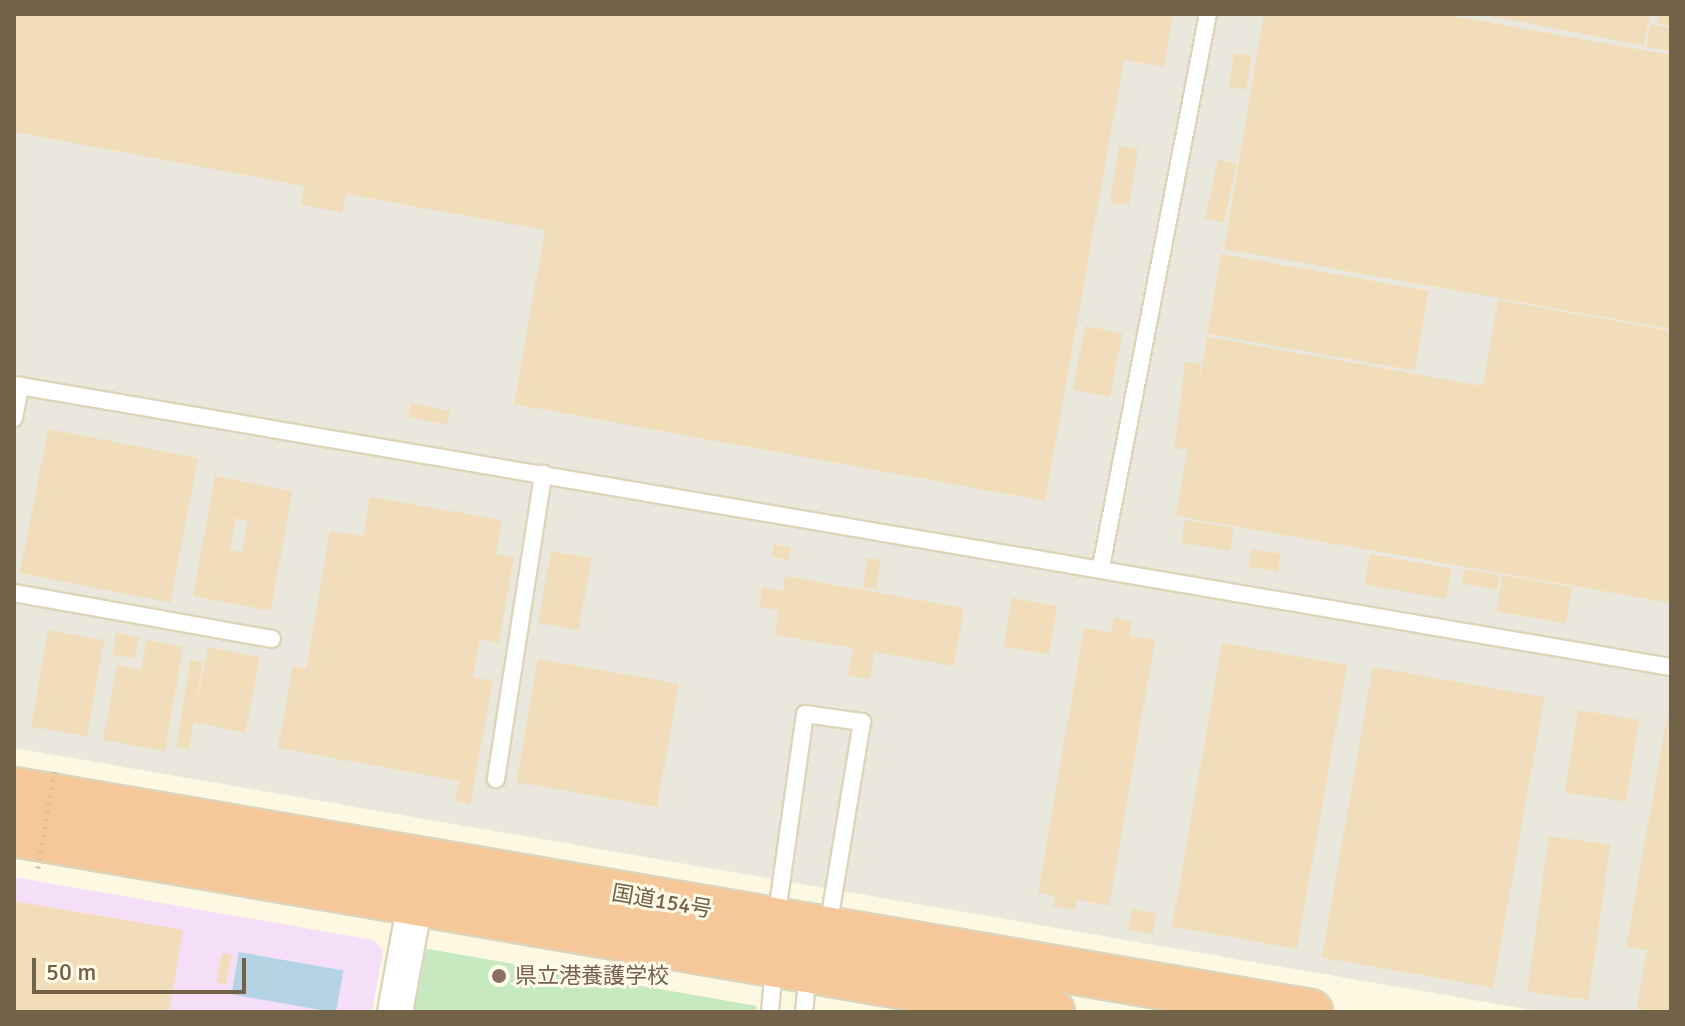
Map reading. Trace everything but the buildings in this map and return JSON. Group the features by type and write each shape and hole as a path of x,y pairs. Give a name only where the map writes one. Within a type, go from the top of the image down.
{"highway":[{"name":"国道154号","path":"14,790 1310,1012"},
{"name":"国道154号","path":"26,851 415,903 795,982 1052,1012"}],"street":[{"path":"395,1012 415,903"}],"lane":[{"path":"1101,567 1208,14"},
{"path":"14,418 17,386 1101,567 1671,667"},
{"path":"496,779 543,474"},
{"path":"14,593 272,639"},
{"path":"776,921 805,714 862,722 828,930"},
{"path":"770,1012 795,982"}],"path":[{"path":"26,851 55,769"}],"shaded area":[{"path":"14,14 1671,14 1671,1012 1543,1012 14,748"},
{"path":"14,877 373,940 383,950 372,1012 14,1012"}],"green space":[{"name":"県立港養護学校","path":"417,947 757,1006 756,1012 406,1012"}],"water":[{"path":"239,952 343,970 336,1012 232,994"}],"place":[{"name":"県立港養護学校","path":"499,976"}]}
